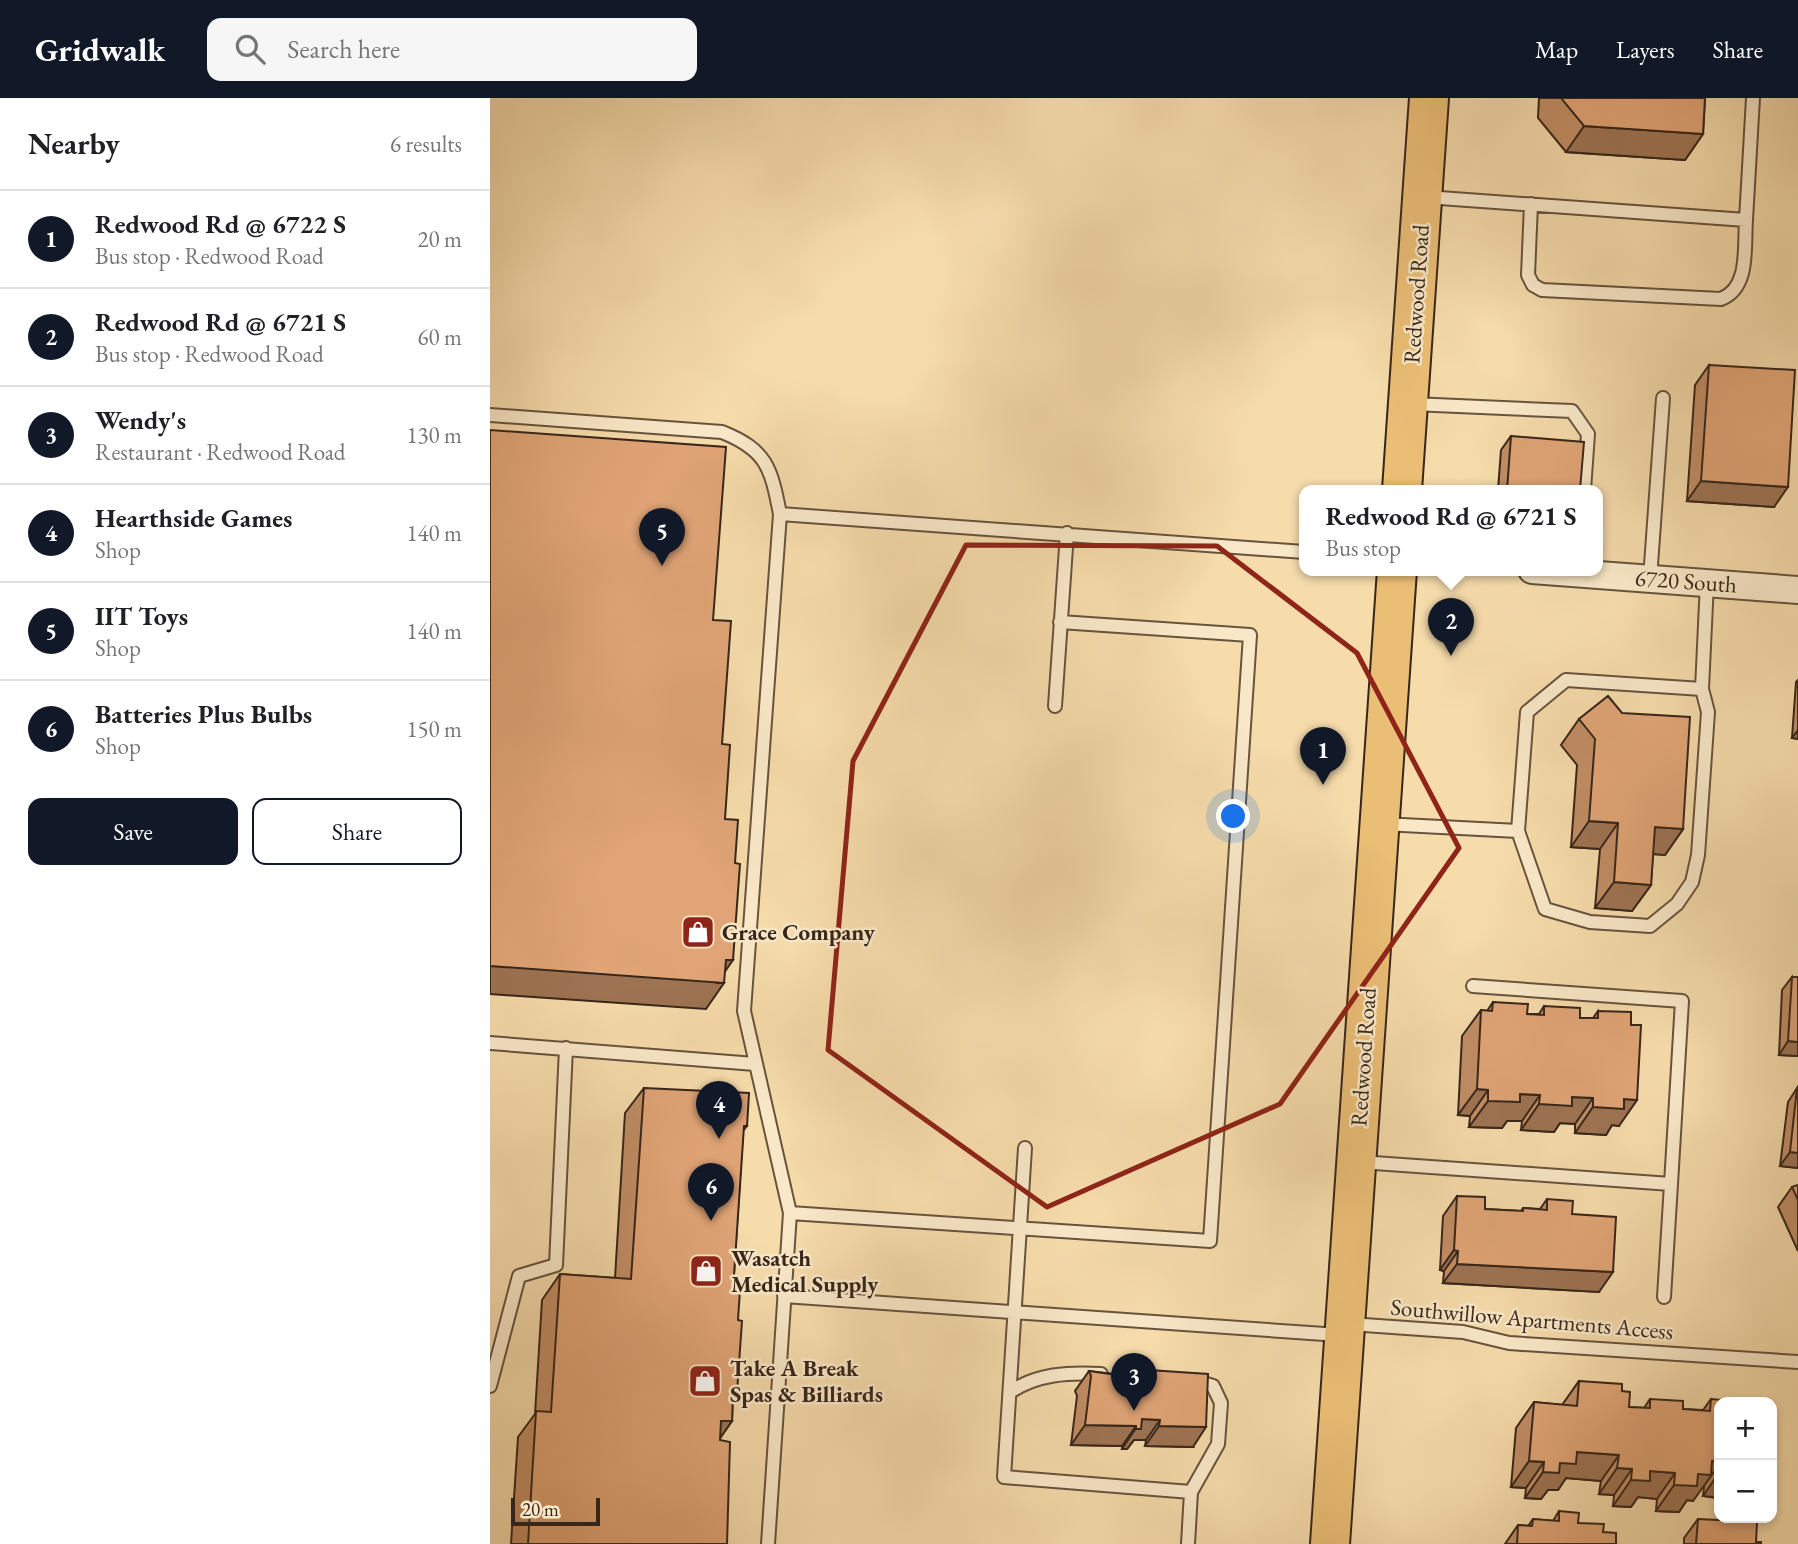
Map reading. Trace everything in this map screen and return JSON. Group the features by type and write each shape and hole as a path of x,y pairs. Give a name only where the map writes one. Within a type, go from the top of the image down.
{"main road":[{"name":"Redwood Road","path":"1402,485 1429,98"},
{"name":"Redwood Road","path":"1330,1544 1397,576"}],"street":[{"name":"6720 South","path":"1603,574 1798,590"}],"lane":[{"path":"1531,204 1528,275 1533,285 1542,290 1721,299 1734,294 1741,283 1752,98"},
{"path":"1422,197 1746,220"},
{"path":"1650,579 1663,398"},
{"path":"1408,403 1572,411 1588,434 1584,485"},
{"path":"490,415 722,432 746,441 759,451 775,488 780,514 744,1011 790,1213 768,1544"},
{"path":"780,514 1299,552"},
{"path":"1055,706 1067,533"},
{"path":"1702,689 1566,680 1527,712 1518,831 1545,909 1590,922 1650,926 1677,904 1692,882 1698,855 1708,712 1702,689 1707,582"},
{"path":"790,1213 1210,1241 1250,635 1060,622"},
{"path":"1379,824 1518,831"},
{"path":"1474,986 1682,1001 1664,1297"},
{"path":"490,1043 755,1064"},
{"path":"490,1386 519,1276 556,1265 566,1048"},
{"path":"1026,1148 1004,1477 1191,1492"},
{"path":"1357,1162 1671,1184"},
{"name":"Southwillow Apartments Access","path":"784,1296 1345,1330 1463,1332 1509,1343 1798,1362"},
{"path":"1010,1392 1029,1380 1068,1372 1120,1375"},
{"path":"1177,1379 1208,1382 1217,1392 1221,1403 1218,1444 1191,1492 1188,1544"}],"highlighted area":[{"path":"966,545 1217,546 1357,653 1459,848 1280,1104 1047,1207 828,1050 853,761"}],"building":[{"path":"1561,98 1705,98 1703,134 1584,126"},
{"path":"1709,365 1795,370 1788,487 1701,481"},
{"path":"490,430 726,447 713,620 731,621 722,744 730,745 725,819 738,820 735,863 740,864 733,960 726,960 724,983 490,966"},
{"path":"1511,436 1584,442 1580,485 1507,485"},
{"path":"1608,696 1622,713 1690,717 1683,829 1655,827 1651,885 1614,882 1618,823 1589,821 1595,739 1579,719"},
{"path":"1792,977 1798,977 1798,1042 1788,1041"},
{"path":"1493,1002 1528,1004 1527,1014 1544,1015 1544,1006 1580,1008 1580,1018 1598,1018 1598,1011 1631,1012 1631,1025 1641,1025 1637,1100 1624,1099 1624,1109 1593,1107 1593,1098 1572,1097 1572,1106 1539,1104 1540,1095 1520,1094 1520,1102 1488,1101 1488,1090 1477,1089 1481,1010 1492,1011"},
{"path":"644,1088 749,1093 747,1126 744,1126 733,1290 740,1290 738,1320 742,1321 737,1392 733,1392 732,1421 721,1421 720,1440 730,1442 727,1544 528,1544 536,1411 551,1412 560,1274 631,1279"},
{"path":"1798,1088 1798,1153 1790,1152"},
{"path":"1798,1185 1798,1200 1792,1187"},
{"path":"1457,1196 1485,1197 1485,1209 1523,1211 1523,1208 1547,1210 1547,1199 1573,1201 1572,1214 1616,1217 1613,1272 1457,1264 1458,1251 1454,1250"},
{"path":"1119,1368 1208,1374 1206,1427 1159,1426 1160,1420 1142,1419 1141,1429 1136,1429 1136,1426 1085,1425 1091,1376 1089,1371 1118,1375"},
{"path":"1579,1381 1622,1384 1622,1391 1630,1392 1629,1407 1650,1408 1650,1399 1683,1401 1683,1409 1710,1411 1711,1399 1714,1399 1714,1461 1711,1475 1698,1474 1697,1486 1674,1485 1675,1473 1650,1471 1650,1481 1631,1480 1632,1469 1617,1468 1619,1455 1577,1452 1576,1464 1560,1463 1559,1473 1543,1472 1544,1462 1529,1461 1534,1402 1577,1406"},
{"path":"1559,1511 1579,1513 1578,1523 1604,1524 1603,1532 1616,1533 1616,1544 1517,1544 1518,1525 1532,1526 1533,1519 1559,1521"},
{"path":"1698,1519 1714,1520 1714,1523 1757,1523 1756,1542 1761,1542 1761,1544 1696,1544"}],"place":[{"name":"IIT Toys","path":"662,566"},
{"name":"Redwood Rd @ 6721 S","path":"1451,656"},
{"name":"Redwood Rd @ 6722 S","path":"1323,785"},
{"name":"Grace Company","path":"698,932"},
{"name":"Hearthside Games","path":"719,1139"},
{"name":"Batteries Plus Bulbs","path":"711,1221"},
{"name":"Wasatch Medical Supply","path":"706,1271"},
{"name":"Take A Break Spas & Billiards","path":"705,1381"},
{"name":"Wendy's","path":"1134,1411"}]}
